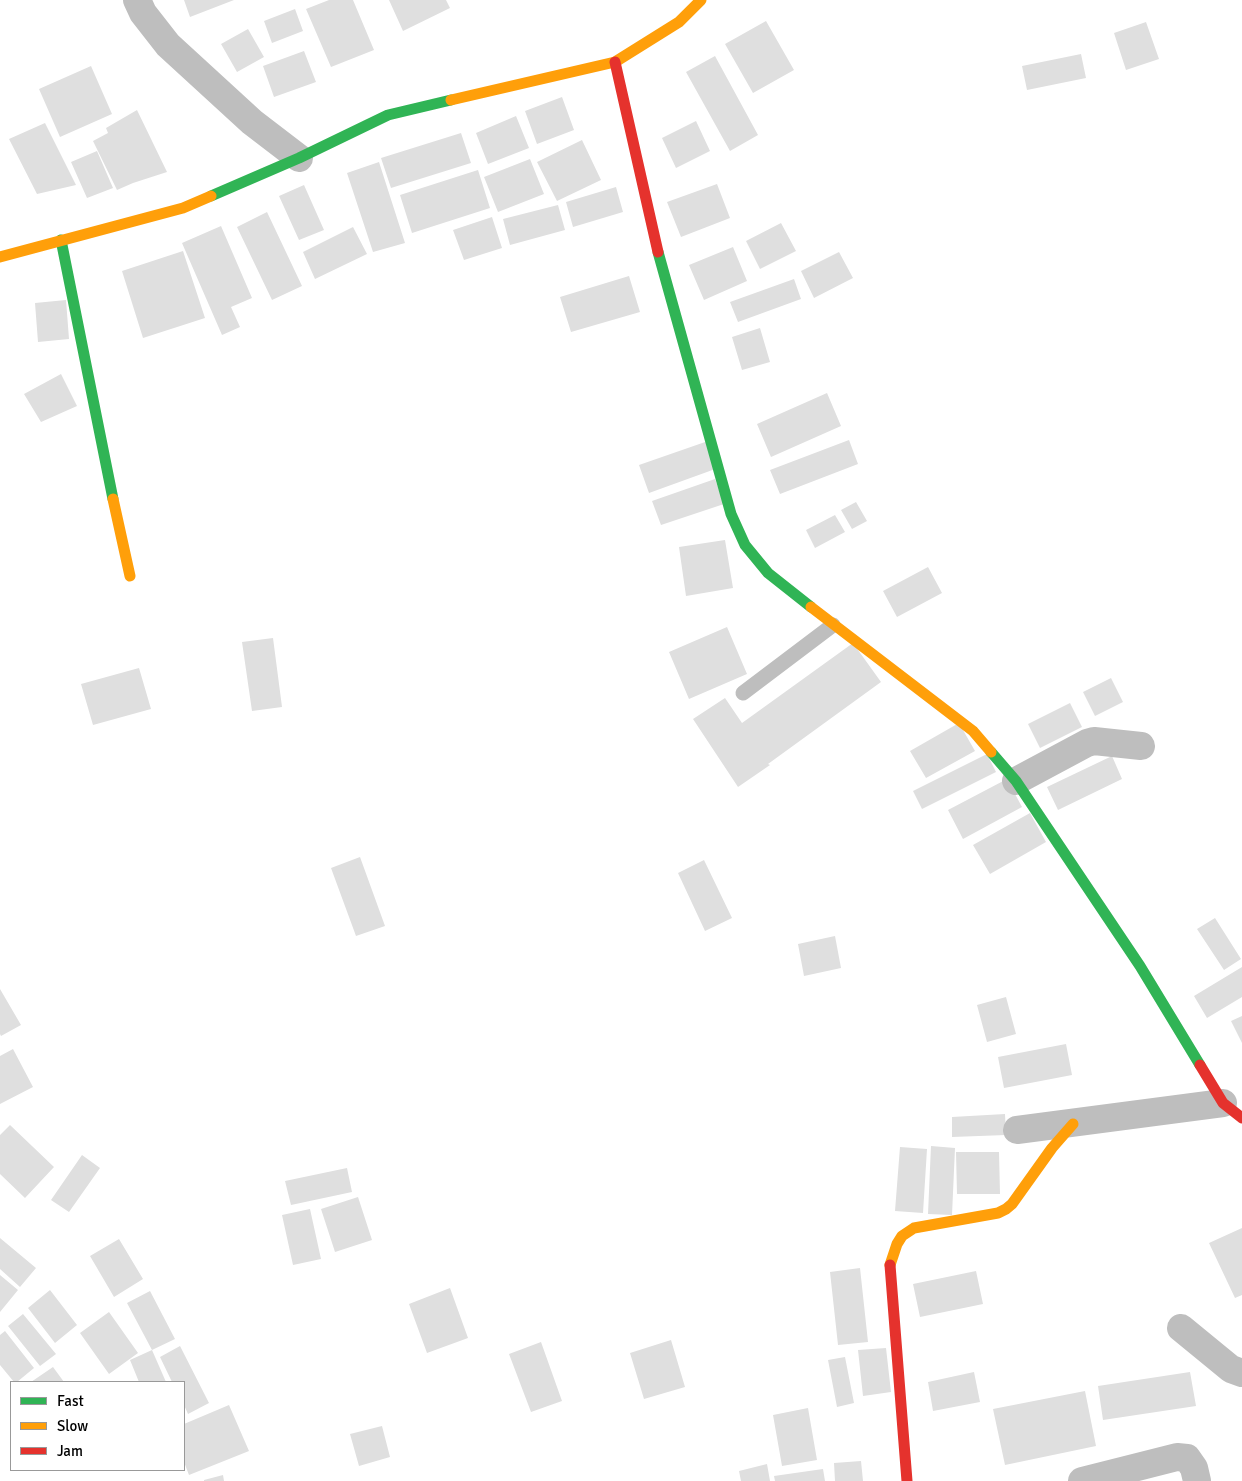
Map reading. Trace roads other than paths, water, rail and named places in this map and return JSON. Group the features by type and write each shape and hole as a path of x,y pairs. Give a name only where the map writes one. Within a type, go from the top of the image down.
{"street":[{"path":"137,0 143,13 168,45 252,122 300,158"},
{"path":"0,257 183,208 300,158 388,115 615,62 679,22 701,0"},
{"path":"615,62 662,270 731,514 745,545 768,573 833,625 973,731 1016,781 1140,966 1232,1110 1018,1130"},
{"path":"61,240 130,576"},
{"path":"1016,781 1094,742 1141,746"},
{"path":"907,1481 890,1265 896,1244 902,1236 914,1228 991,1214 1006,1209 1012,1204 1052,1148 1073,1124"},
{"path":"1180,1328 1231,1369 1242,1373"},
{"path":"1082,1481 1177,1457 1187,1458 1194,1468 1197,1481"}],"lane":[{"path":"743,693 833,625"}]}
